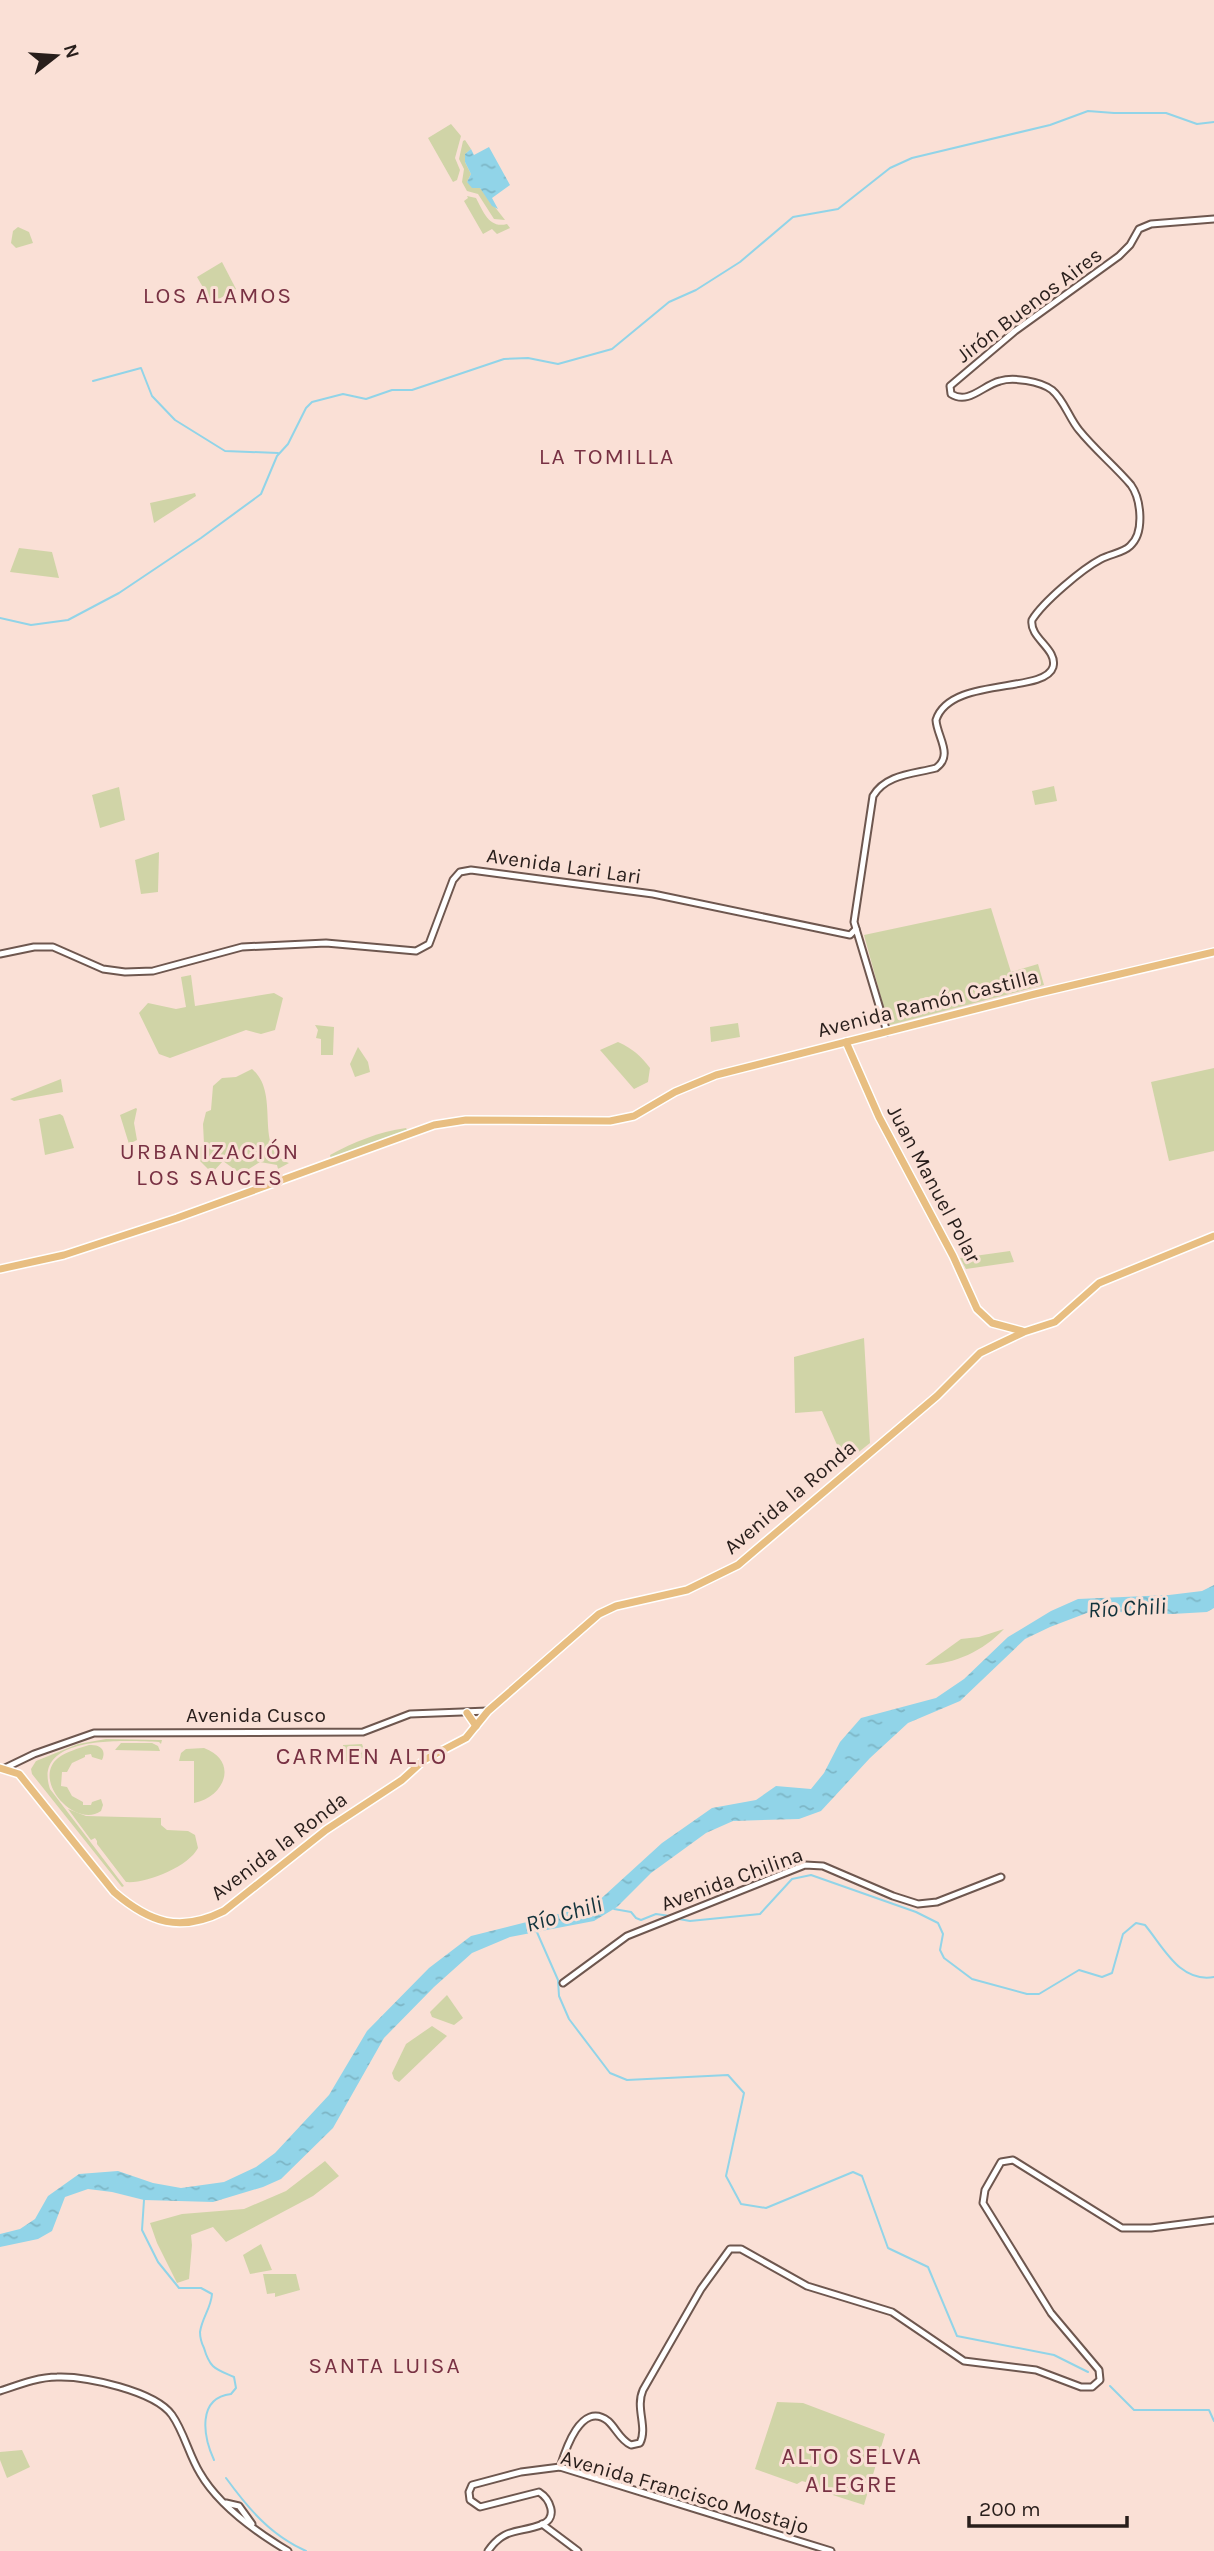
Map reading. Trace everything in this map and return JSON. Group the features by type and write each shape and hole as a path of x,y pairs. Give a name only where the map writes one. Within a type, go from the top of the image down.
{"main road":[{"name":"Avenida Ramón Castilla","path":"0,1269 64,1255 177,1219 434,1125 466,1120 610,1121 634,1116 716,1075 1049,990 1214,952"},
{"name":"Juan Manuel Polar","path":"846,1042 879,1117 953,1256 980,1313 992,1323 1024,1332"},
{"name":"Avenida la Ronda","path":"3,1768 19,1774 114,1892 128,1904 155,1919 175,1924 209,1919 224,1911 326,1830 402,1780 424,1760 466,1738 488,1711 605,1611 687,1590 749,1558 937,1396 980,1353 1024,1332 1055,1322 1099,1283 1214,1236"},
{"path":"1007,1327 1007,1340"},
{"path":"467,1713 476,1726"}],"street":[{"name":"Jirón Buenos Aires","path":"856,929 854,919 873,796 882,785 895,778 936,768 942,764 945,751 936,720 940,710 952,699 1037,679 1049,673 1053,664 1052,658 1031,626 1036,614 1097,561 1129,548 1134,541 1139,522 1140,505 1133,488 1079,430 1053,391 1038,384 1005,380 997,381 972,396 957,397 951,394 950,386 1015,331 1119,256 1142,227 1214,219"},
{"name":"Avenida Lari Lari","path":"0,954 34,947 53,947 103,969 125,972 153,971 242,947 326,943 416,951 429,944 453,880 460,873 471,870 653,894 850,935 856,929"},
{"path":"856,929 887,1032"},
{"name":"Avenida Cusco","path":"3,1768 94,1733 363,1732 410,1714 488,1711"},
{"path":"19,1774 25,1759"},
{"name":"Avenida Chilina","path":"563,1983 627,1936 805,1865 823,1866 918,1904 937,1902 1001,1877"},
{"path":"560,2468 575,2430 589,2418 600,2417 608,2422 625,2442 631,2445 640,2443 643,2433 639,2406 643,2390 701,2289 730,2249 741,2249 807,2286 892,2312 964,2361 1036,2370 1072,2384 1089,2387 1100,2380 1099,2370 1051,2313 983,2203 985,2190 1001,2162 1013,2160 1122,2228 1151,2228 1214,2220"},
{"path":"0,2391 25,2382 57,2376 93,2381 158,2402 172,2415 199,2473 226,2503 256,2530 288,2551"},
{"name":"Avenida Francisco Mostajo","path":"542,2524 548,2520 551,2510 543,2494 529,2494 480,2507 470,2500 470,2488 475,2483 521,2472 560,2468 831,2551"},
{"path":"488,2551 494,2542 513,2530 542,2524 578,2551"}],"green space":[{"path":"451,124 461,136 455,158 460,170 457,180 453,182 428,138"},
{"path":"465,140 471,149 465,154 465,162 471,174 467,182 480,188 505,220 494,219 478,194 467,191 462,182 464,169 459,159"},
{"path":"467,196 476,198 491,221 507,224 510,228 497,234 492,229 483,234 464,201"},
{"path":"18,227 29,232 33,243 16,248 11,243 13,231"},
{"path":"222,262 236,289 212,303 197,277"},
{"path":"195,493 196,496 154,523 150,503"},
{"path":"19,548 52,552 59,578 10,572"},
{"path":"1054,786 1057,801 1035,805 1032,791"},
{"path":"119,787 125,820 100,828 92,795"},
{"path":"159,852 158,892 141,894 135,860"},
{"path":"991,908 1011,972 1038,964 1044,985 890,1025 864,935"},
{"path":"191,975 195,1006 274,993 283,998 275,1030 261,1034 246,1030 170,1058 159,1054 139,1013 148,1003 176,1009 186,1007 181,977"},
{"path":"738,1023 740,1037 711,1042 710,1027"},
{"path":"315,1025 334,1027 333,1055 321,1055 321,1039 316,1038 318,1030"},
{"path":"618,1042 636,1053 650,1068 648,1082 634,1089 600,1050"},
{"path":"358,1047 368,1062 370,1072 355,1077 350,1064"},
{"path":"1214,1068 1214,1151 1169,1161 1151,1082"},
{"path":"252,1069 261,1080 265,1092 272,1146 278,1156 289,1163 278,1169 277,1165 260,1162 241,1174 223,1161 212,1173 193,1154 204,1144 203,1124 206,1112 211,1110 213,1086 222,1078 236,1077"},
{"path":"61,1079 63,1092 14,1101 10,1099"},
{"path":"136,1108 134,1123 137,1140 129,1144 120,1115"},
{"path":"60,1114 74,1148 45,1155 39,1119"},
{"path":"406,1128 408,1131 331,1159 330,1155 357,1142"},
{"path":"1010,1251 1014,1262 966,1269 960,1258"},
{"path":"864,1338 870,1443 845,1463 822,1411 795,1413 794,1357"},
{"path":"1004,1629 987,1644 968,1655 925,1665 961,1639 979,1637"},
{"path":"106,1739 162,1740 161,1744 107,1742 68,1749 55,1758 48,1771 50,1789 124,1886 122,1887 32,1774 31,1769 36,1761 78,1744"},
{"path":"121,1743 152,1743 158,1746 160,1751 115,1750"},
{"path":"362,1744 367,1757 344,1762 343,1745"},
{"path":"89,1745 101,1748 102,1760 92,1757 91,1754 72,1763 67,1772 62,1772 61,1786 67,1787 72,1796 83,1802 83,1805 91,1805 101,1799 101,1811 91,1815 69,1808 60,1800 50,1778 51,1767 58,1758"},
{"path":"204,1748 222,1761 224,1778 214,1794 194,1803 194,1761 179,1761 181,1753 186,1749"},
{"path":"68,1809 86,1816 161,1818 161,1825 167,1830 188,1831 195,1835 198,1848 185,1862 166,1873 126,1882 95,1838 91,1840"},
{"path":"447,1995 463,2018 454,2025 432,2017 430,2012"},
{"path":"432,2026 447,2036 399,2082 394,2079 392,2073 406,2044"},
{"path":"325,2161 339,2176 313,2196 226,2242 213,2227 191,2235 189,2279 177,2283 150,2223 182,2214 244,2209 286,2191"},
{"path":"261,2244 272,2270 250,2274 243,2255"},
{"path":"263,2274 296,2274 300,2290 275,2297 275,2293 267,2294"},
{"path":"777,2402 803,2403 885,2434 864,2505 817,2490 816,2485 802,2481 797,2484 755,2469"},
{"path":"22,2450 30,2467 7,2478 0,2452"}],"water":[{"path":"489,147 510,185 492,198 498,209 492,206 480,188 472,188 467,182 471,174 465,162 465,154 471,149 474,155"},
{"name":"Río Chili","path":"1214,1585 1214,1608 1207,1612 1172,1614 1092,1611 1025,1639 960,1701 908,1723 870,1758 821,1811 799,1819 733,1821 706,1833 651,1873 617,1907 594,1921 510,1937 472,1953 384,2038 333,2128 281,2179 213,2202 144,2200 88,2189 65,2197 52,2231 38,2239 0,2247 0,2234 20,2229 35,2219 48,2196 79,2174 118,2171 153,2183 181,2188 224,2182 256,2167 275,2153 329,2095 367,2031 429,1968 471,1936 594,1905 662,1843 712,1808 756,1800 776,1786 811,1789 824,1773 840,1742 861,1718 936,1698 964,1679 1008,1637 1051,1611 1078,1599 1169,1595 1202,1591"}],"waterway":[{"path":"0,618 31,625 68,620 119,593 201,538 261,494 277,456 288,444 306,408 312,402 343,394 366,399 392,390 412,390 504,359 528,358 558,364 612,349 669,302 696,290 740,262 793,217 838,209 890,168 912,158 1050,125 1088,111 1166,113 1197,124 1214,122"},
{"path":"93,381 141,368 152,396 175,420 225,451 278,453"},
{"path":"679,1919 690,1921 760,1914 792,1879 811,1875 916,1912 938,1923 943,1934 940,1950 944,1958 972,1979 1027,1994 1039,1994 1079,1970 1102,1977 1112,1973 1123,1934 1136,1923 1145,1925 1182,1969 1192,1975 1214,1977"},
{"name":"Río Chili","path":"614,1909 631,1912 641,1920 656,1914 670,1916"},
{"name":"Río Chili","path":"536,1930 558,1980 559,1996 569,2019 610,2073 627,2080 728,2075 744,2093 726,2176 741,2204 766,2208 853,2172 862,2176 888,2248 928,2267 957,2336 1054,2355 1088,2372"},
{"path":"144,2200 142,2230 158,2262 179,2288 201,2288 212,2294 201,2327 201,2340 211,2364 234,2377 236,2388 231,2394 212,2403 208,2410 207,2440 214,2460"},
{"path":"1110,2386 1134,2410 1209,2410 1214,2421"},
{"path":"226,2478 261,2520 281,2537 306,2551"}],"district":[{"name":"LOS ALAMOS","path":"218,295"},
{"name":"LA TOMILLA","path":"607,456"},
{"name":"URBANIZACIÓN LOS SAUCES","path":"210,1164"},
{"name":"CARMEN ALTO","path":"362,1756"},
{"name":"SANTA LUISA","path":"385,2365"},
{"name":"ALTO SELVA ALEGRE","path":"852,2470"}]}
